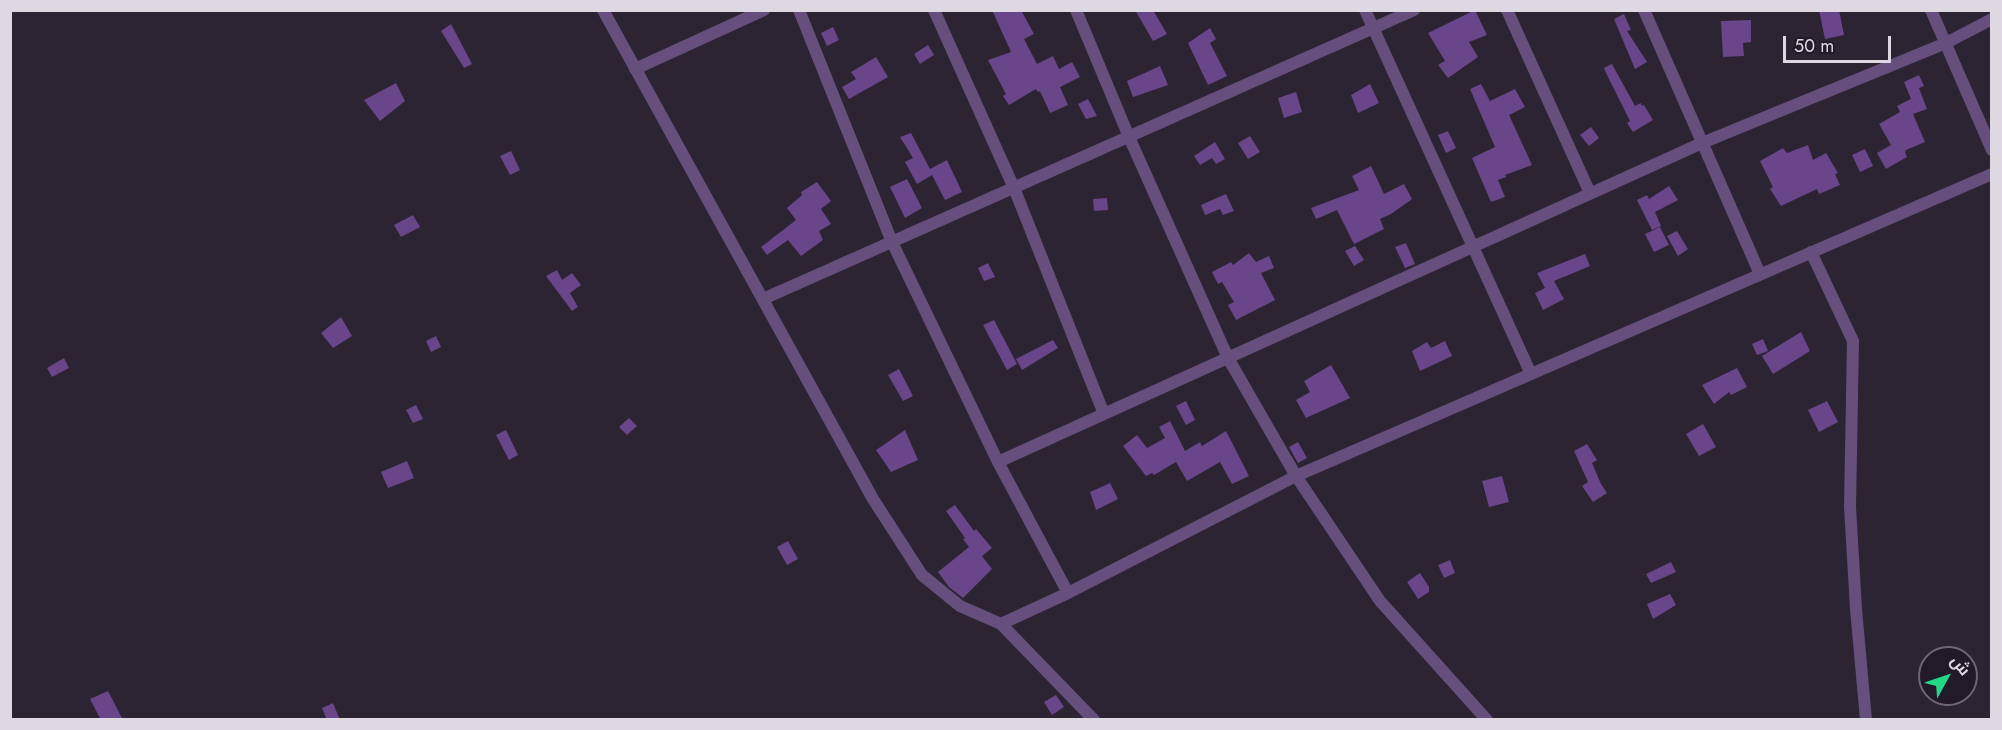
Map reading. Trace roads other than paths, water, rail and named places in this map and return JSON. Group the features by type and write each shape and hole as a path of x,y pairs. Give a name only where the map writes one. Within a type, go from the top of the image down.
{"street":[{"path":"603,10 873,499 922,575 960,606 1001,624 1094,720"},
{"path":"635,69 764,10"},
{"path":"799,10 892,242 998,462 1068,593"},
{"path":"934,10 1014,188 1104,414"},
{"path":"1076,10 1129,137 1228,358 1296,476 1380,601 1487,720"},
{"path":"1365,10 1531,374"},
{"path":"763,299 1414,10"},
{"path":"1507,10 1590,193"},
{"path":"1644,10 1760,274"},
{"path":"1931,10 1992,150"},
{"path":"998,462 1702,143 1946,43 1992,19"},
{"path":"1001,624 1068,593 1296,476 1992,174"},
{"path":"1812,252 1853,341 1850,507 1866,720"}]}
